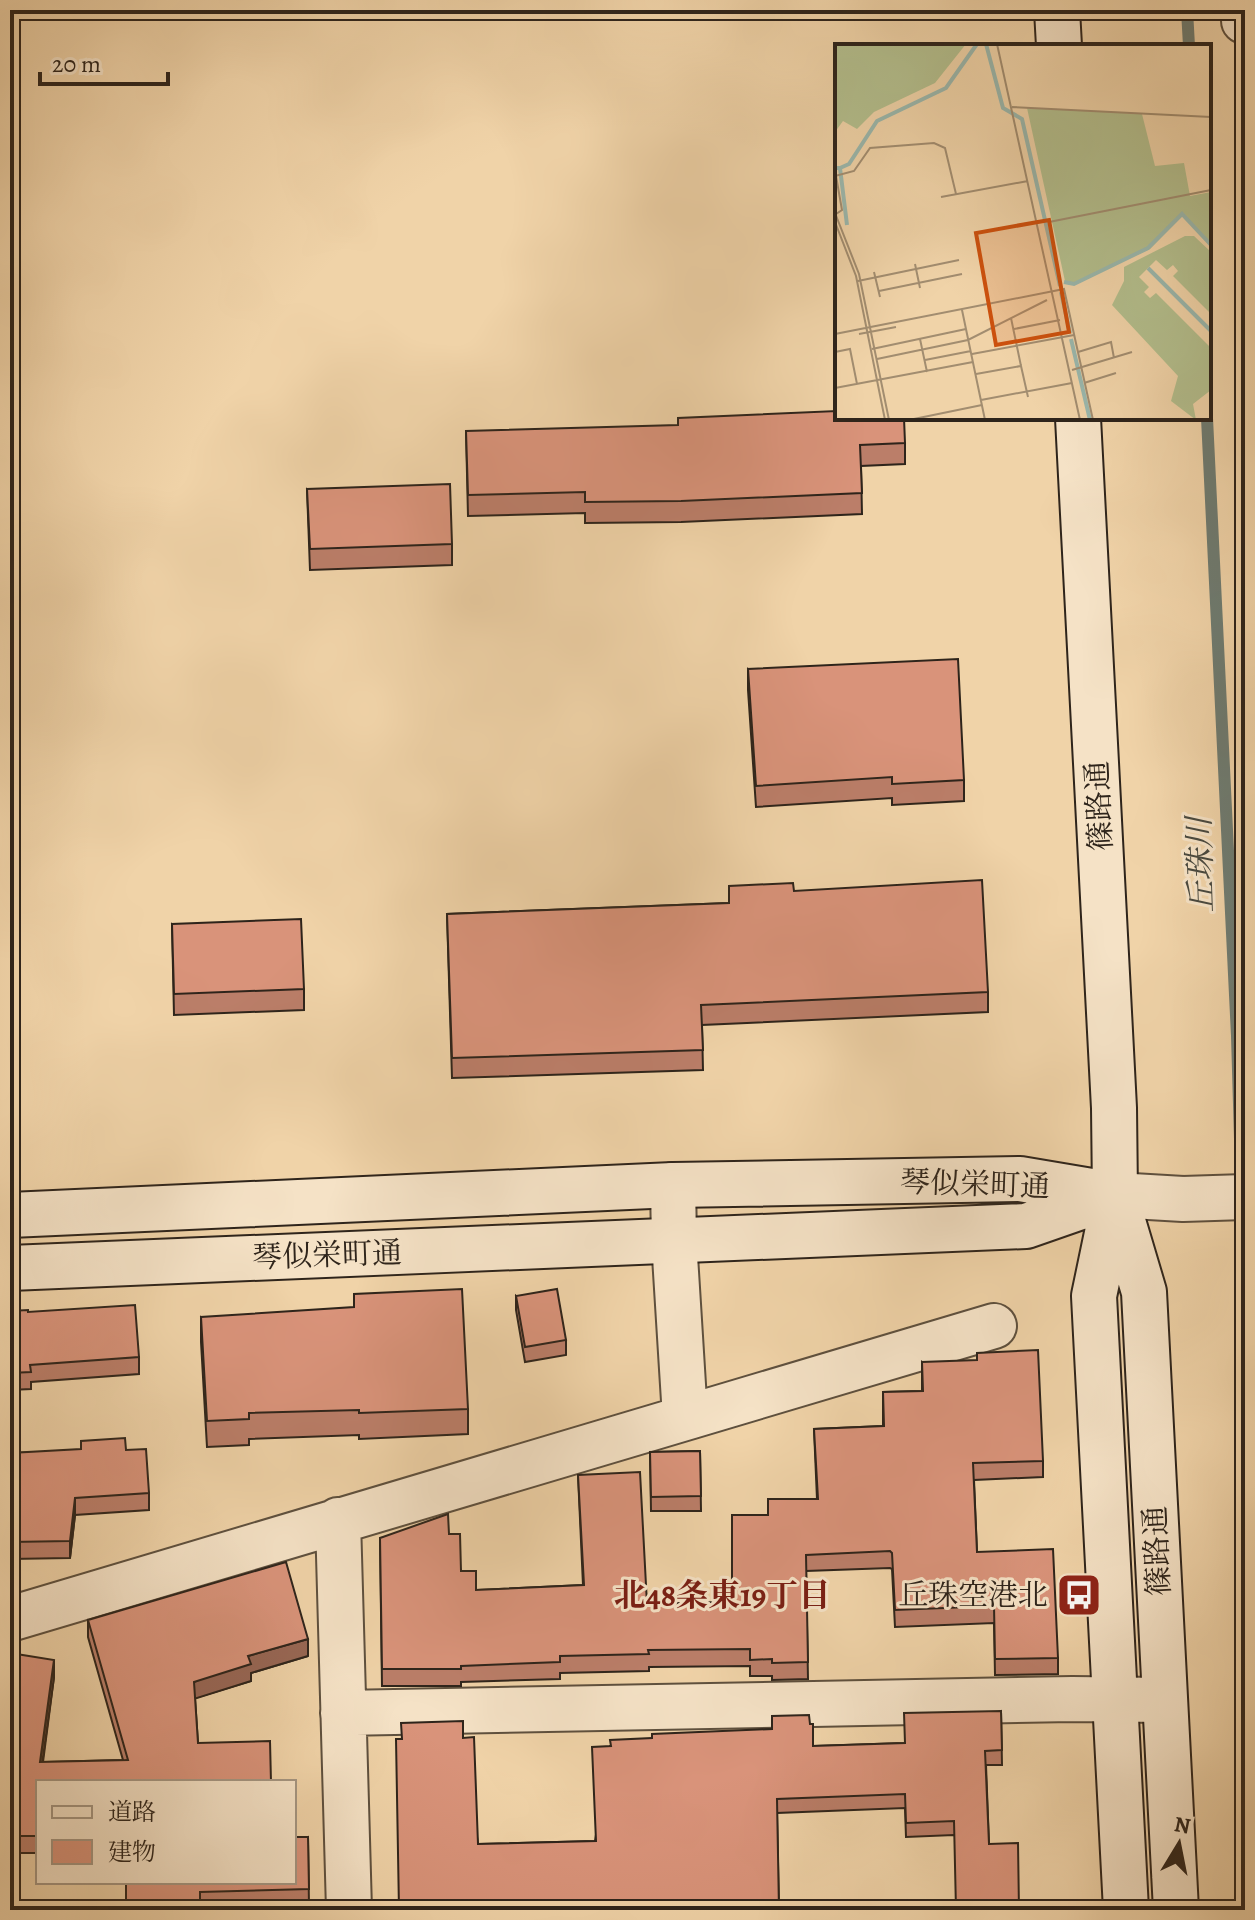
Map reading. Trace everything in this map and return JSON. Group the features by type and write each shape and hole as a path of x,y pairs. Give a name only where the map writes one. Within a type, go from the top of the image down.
{"street":[{"path":"1057,10 1059,44"},
{"name":"篠路通","path":"1078,420 1114,1108 1115,1195 1094,1296 1126,1910"},
{"name":"琴似栄町通","path":"10,1215 673,1185 1020,1179 1115,1195"},
{"path":"673,1185 685,1417"},
{"path":"1115,1195 1233,1198"},
{"name":"篠路通","path":"1115,1195 1144,1292 1176,1910"},
{"name":"琴似栄町通","path":"10,1268 1026,1226 1115,1195"},
{"path":"10,1619 994,1326"},
{"path":"338,1520 349,1910"},
{"path":"343,1713 1115,1698 1164,1700"}],"building":[{"path":"835,411 835,420 904,420 905,443 860,445 862,493 585,502 585,492 468,495 466,431 678,425 678,418"},
{"path":"450,484 452,544 310,549 307,489"},
{"path":"958,659 964,780 892,784 892,777 756,786 748,669"},
{"path":"982,880 988,992 701,1005 703,1050 452,1058 447,914 729,903 729,886 793,883 794,891"},
{"path":"301,919 304,989 174,994 172,924"},
{"path":"462,1289 468,1409 249,1413 249,1419 207,1421 201,1317 354,1307 354,1294"},
{"path":"557,1289 566,1340 525,1347 516,1296"},
{"path":"135,1305 139,1357 30,1365 31,1372 10,1373 10,1311"},
{"path":"1038,1350 1043,1461 973,1463 977,1552 1053,1549 1058,1658 995,1659 994,1606 895,1610 890,1551 806,1555 808,1662 750,1660 750,1649 648,1650 649,1654 560,1656 560,1662 461,1666 461,1669 382,1669 380,1538 448,1514 449,1534 460,1534 461,1571 476,1571 476,1590 584,1585 578,1475 640,1472 647,1604 732,1602 732,1515 768,1515 768,1499 818,1499 814,1429 884,1426 883,1392 923,1391 922,1362 977,1360 977,1353"},
{"path":"125,1438 126,1450 146,1449 149,1493 75,1498 70,1541 10,1542 10,1453 81,1449 81,1441"},
{"path":"700,1451 701,1496 651,1497 650,1452"},
{"path":"286,1562 308,1639 248,1656 251,1664 194,1682 198,1743 270,1741 271,1780 36,1780 36,1836 10,1836 10,1653 54,1660 40,1762 128,1760 88,1620"},
{"path":"1001,1711 1002,1750 985,1751 989,1844 1018,1843 1019,1910 956,1910 954,1821 906,1823 905,1794 777,1799 779,1910 654,1910 653,1904 546,1907 546,1910 475,1910 475,1907 399,1910 396,1739 402,1739 401,1723 463,1721 463,1738 474,1737 478,1844 596,1841 592,1747 611,1746 610,1740 652,1738 652,1734 772,1729 772,1716 809,1715 810,1724 813,1724 813,1746 905,1743 904,1713"},
{"path":"296,1837 308,1837 309,1889 200,1892 200,1904 126,1906 126,1884 296,1884"}],"waterway":[{"name":"丘珠川","path":"1187,10 1189,44"},
{"name":"丘珠川","path":"1207,420 1237,1036 1245,1310"}],"place":[{"name":"丘珠空港北","path":"1079,1595"}],"district":[{"name":"北48条東19丁目","path":"722,1595"}]}
